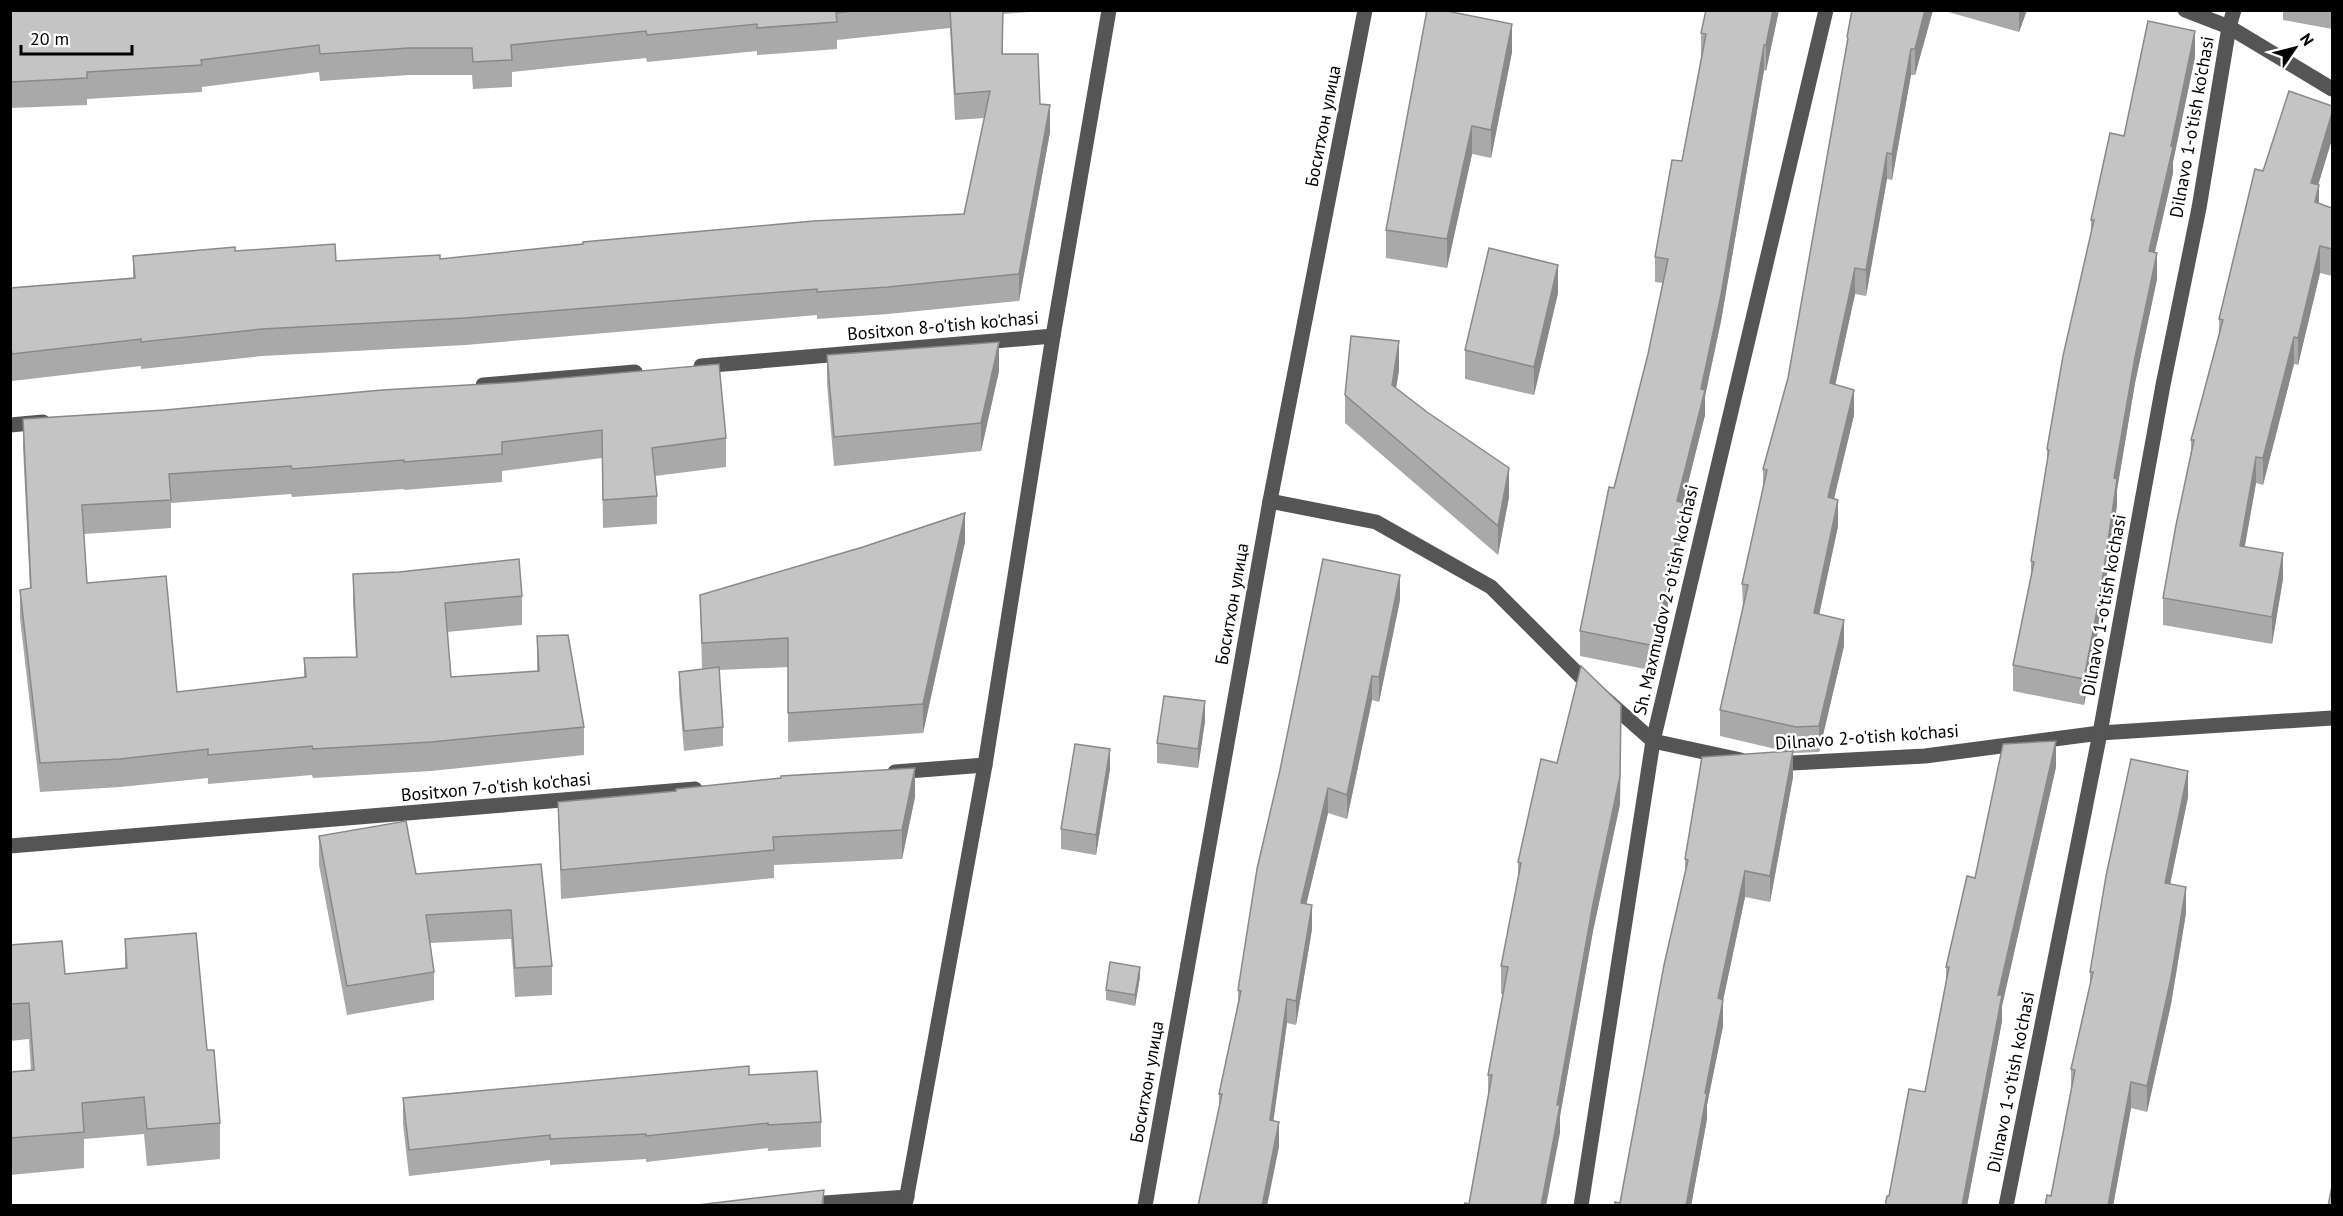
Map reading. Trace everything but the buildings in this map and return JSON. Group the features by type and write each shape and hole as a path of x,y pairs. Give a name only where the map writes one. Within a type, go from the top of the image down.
{"street":[{"path":"783,1206 906,1201 985,765 1053,336 1109,10"},
{"name":"Боситхон улица","path":"1145,1206 1270,501 1365,10"},
{"name":"Sh. Maxmudov 2-o'tish ko'chasi","path":"1581,1206 1653,741 1826,10"},
{"path":"2185,10 2229,27 2332,90"},
{"name":"Dilnavo 1-o'tish ko'chasi","path":"2006,1206 2100,733 2163,385 2199,208 2229,27 2234,10"},
{"name":"Bositxon 8-o'tish ko'chasi","path":"686,367 1053,336"},
{"path":"472,386 650,370"},
{"path":"10,425 58,421"},
{"name":"Dilnavo 2-o'tish ko'chasi","path":"1270,501 1376,522 1491,587 1583,680 1653,741 1761,765 1925,756 2100,733 2332,718"},
{"path":"878,774 985,765"},
{"name":"Bositxon 7-o'tish ko'chasi","path":"10,846 711,788"}]}
